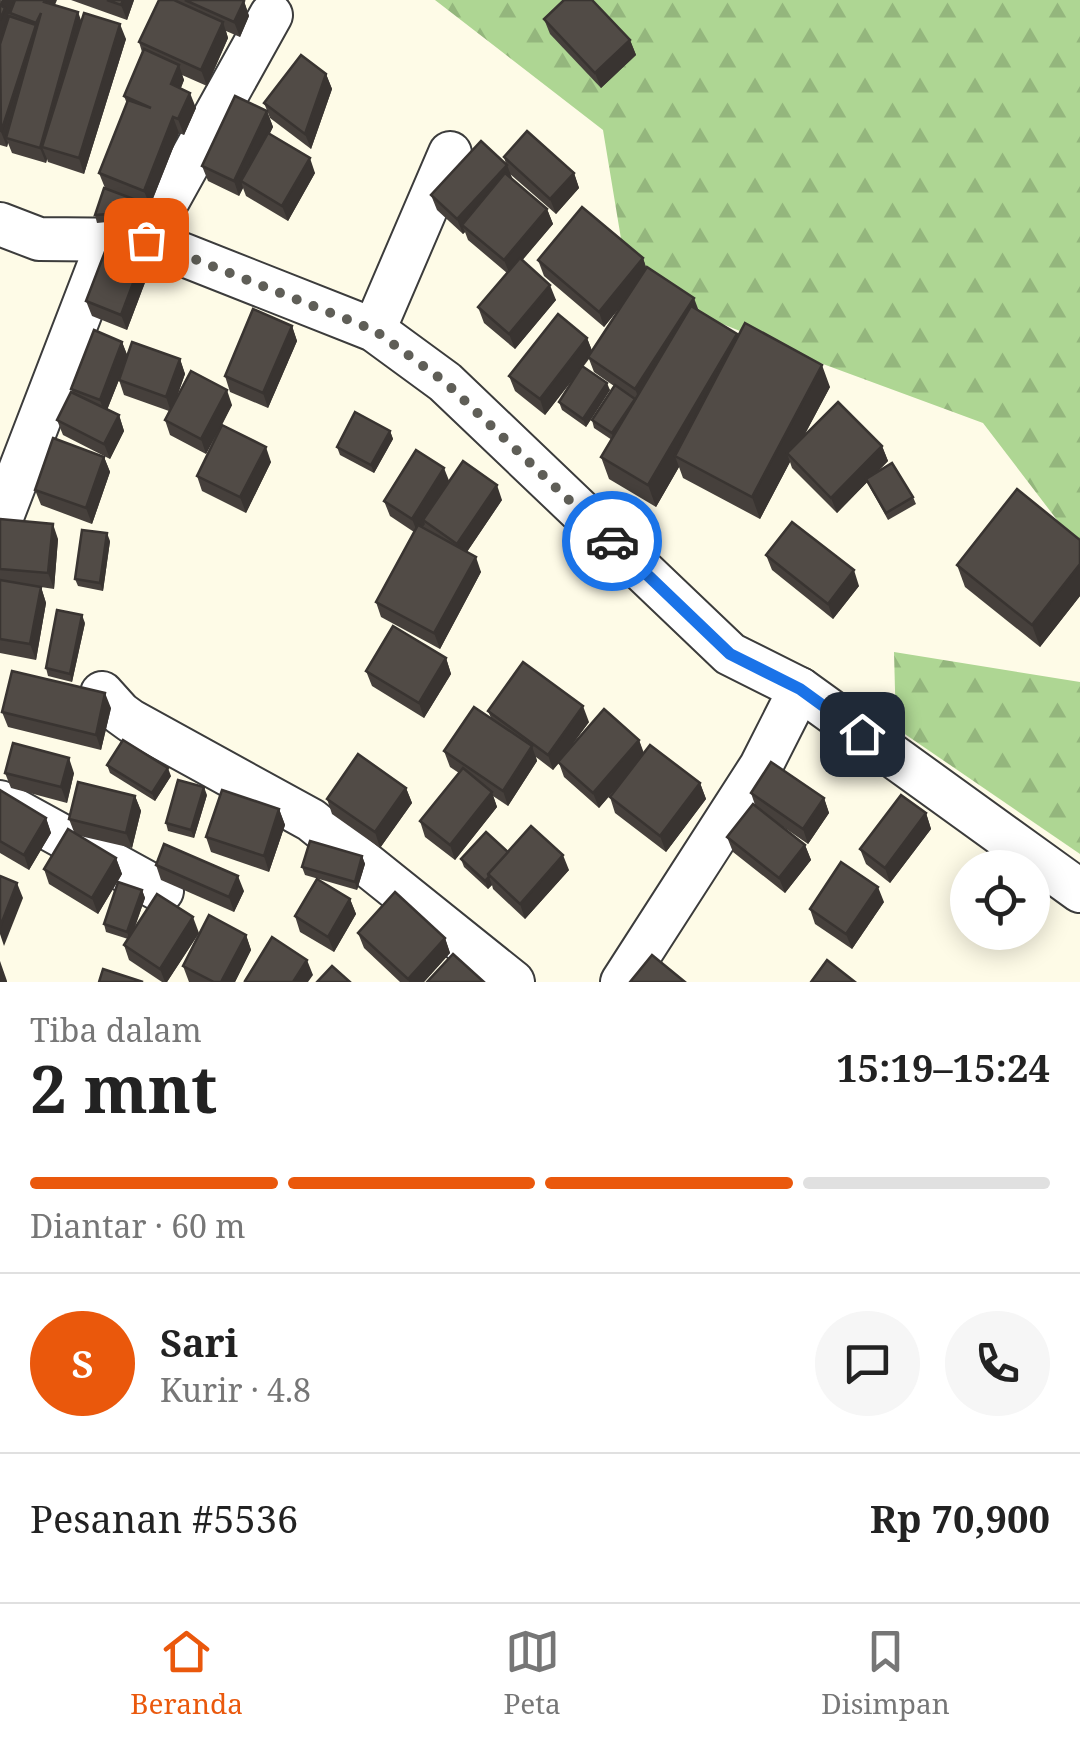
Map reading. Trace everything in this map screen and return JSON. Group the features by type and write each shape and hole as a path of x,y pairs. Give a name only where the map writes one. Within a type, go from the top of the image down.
{"street":[{"path":"0,522 127,239 272,15"},
{"path":"374,330 450,153"},
{"path":"0,224 40,239 127,239 374,330 445,382 730,654 800,689 1080,890"},
{"path":"622,982 761,766 800,689"},
{"path":"102,693 120,714 311,820 514,982"},
{"path":"0,802 162,891"}],"green space":[{"path":"435,0 1080,0 1080,550 983,423 629,287 603,130"},
{"path":"894,652 1080,682 1080,854 896,728"}],"building":[{"path":"15,0 45,0 78,12 40,148 6,138 41,13 36,23 10,13"},
{"path":"159,0 174,0 223,22 201,70 139,42"},
{"path":"185,0 242,0 244,1 234,22"},
{"path":"564,0 592,0 630,40 595,73 544,19"},
{"path":"84,13 120,24 79,158 42,147"},
{"path":"9,16 36,25 1,132 0,44"},
{"path":"144,49 179,65 171,84 190,93 178,119 173,117 144,191 99,173 128,100 151,108 124,96"},
{"path":"301,55 326,74 305,134 264,103"},
{"path":"235,96 267,111 234,181 202,166"},
{"path":"527,131 574,173 550,199 504,157"},
{"path":"268,133 310,158 282,206 241,181"},
{"path":"481,141 507,165 457,219 431,195"},
{"path":"505,173 547,209 504,260 462,225"},
{"path":"104,188 147,204 145,211 95,215"},
{"path":"582,207 643,258 599,312 538,260"},
{"path":"111,236 146,249 121,315 86,301"},
{"path":"520,258 550,285 509,334 478,307"},
{"path":"647,267 694,298 635,389 588,357"},
{"path":"691,306 737,334 648,485 601,457"},
{"path":"253,309 292,326 263,393 225,376"},
{"path":"558,314 587,338 540,399 509,376"},
{"path":"745,323 822,365 752,497 675,456"},
{"path":"94,330 122,342 100,400 71,389"},
{"path":"132,342 180,359 166,397 119,380"},
{"path":"582,366 607,383 583,419 559,402"},
{"path":"191,371 227,390 201,439 165,420"},
{"path":"615,385 635,399 612,433 592,420"},
{"path":"71,392 119,415 104,444 57,420"},
{"path":"838,402 882,446 831,498 787,453"},
{"path":"355,412 390,431 371,465 337,447"},
{"path":"222,425 266,447 240,497 197,476"},
{"path":"53,438 104,457 86,508 35,490"},
{"path":"416,450 444,468 412,519 384,501"},
{"path":"463,461 497,485 457,544 423,520"},
{"path":"892,463 913,497 886,513 866,479"},
{"path":"1017,489 1080,540 1080,564 1032,625 957,565"},
{"path":"0,519 53,524 48,573 0,569"},
{"path":"792,522 854,570 828,604 766,555"},
{"path":"418,525 476,557 434,633 376,602"},
{"path":"82,530 107,533 100,583 75,579"},
{"path":"0,580 41,587 30,644 0,639"},
{"path":"57,610 82,615 70,674 46,668"},
{"path":"393,626 446,658 419,703 366,671"},
{"path":"523,662 583,706 548,755 488,711"},
{"path":"12,671 105,693 96,735 2,712"},
{"path":"474,707 532,746 503,791 444,751"},
{"path":"604,709 639,740 593,793 558,762"},
{"path":"123,740 168,768 152,793 107,765"},
{"path":"13,743 69,758 61,787 5,773"},
{"path":"650,745 700,783 660,836 610,797"},
{"path":"358,754 406,788 375,832 327,799"},
{"path":"771,762 824,798 803,829 751,793"},
{"path":"463,768 492,792 450,845 420,821"},
{"path":"178,780 204,787 191,830 166,823"},
{"path":"78,782 135,796 126,833 69,819"},
{"path":"0,790 46,818 24,855 0,841"},
{"path":"222,790 279,809 264,856 206,837"},
{"path":"901,795 926,813 885,868 860,849"},
{"path":"753,804 805,845 779,878 727,837"},
{"path":"531,826 563,855 520,904 488,874"},
{"path":"68,829 116,858 92,898 44,869"},
{"path":"486,832 508,852 485,881 461,859"},
{"path":"310,841 362,856 355,882 302,867"},
{"path":"164,844 238,876 229,897 156,865"},
{"path":"841,862 878,887 846,934 810,909"},
{"path":"0,876 17,883 0,927"},
{"path":"317,879 350,899 328,937 295,916"},
{"path":"118,882 142,890 127,932 104,924"},
{"path":"395,892 445,938 408,979 358,933"},
{"path":"157,894 193,917 160,969 124,945"},
{"path":"209,915 246,935 221,982 183,966"},
{"path":"272,937 307,960 293,982 245,981"},
{"path":"453,954 484,982 427,982"},
{"path":"652,955 685,982 630,982"},
{"path":"827,960 855,982 811,982"},
{"path":"332,966 350,982 317,982"},
{"path":"103,969 143,982 99,982"}],"way so far":[{"path":"146,240 374,330 445,382 612,541"}],"route":[{"path":"612,541 730,654 800,689 862,734"}]}
